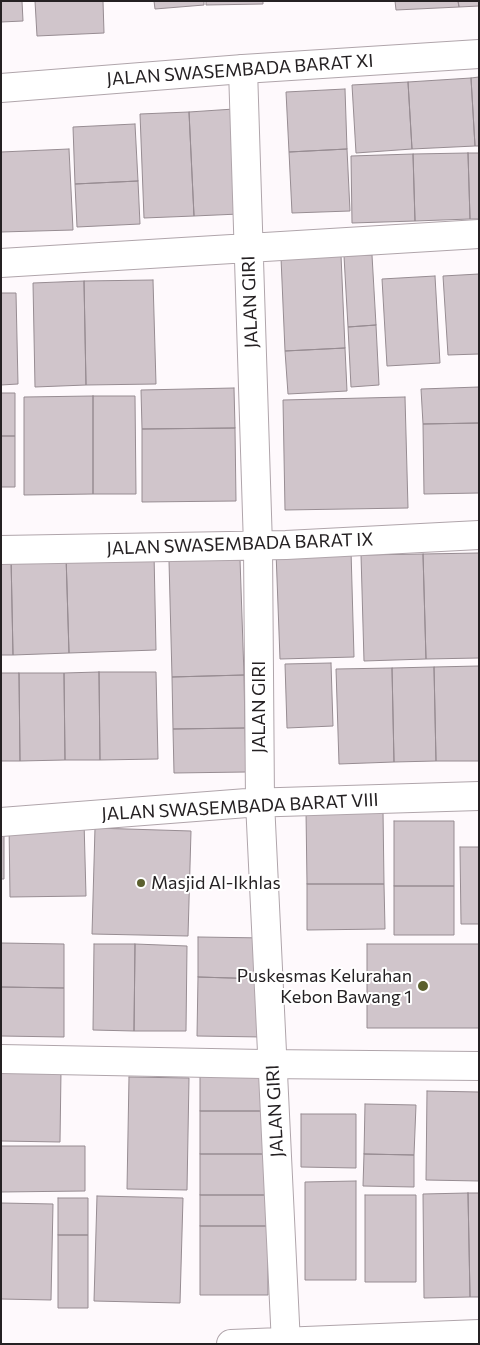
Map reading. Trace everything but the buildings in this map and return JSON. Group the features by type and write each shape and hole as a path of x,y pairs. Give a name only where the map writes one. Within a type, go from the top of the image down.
{"street":[{"name":"JALAN SWASEMBADA BARAT XI","path":"1,88 479,54"},
{"name":"JALAN GIRI","path":"242,70 258,546 260,802 286,1342"},
{"path":"1,263 479,234"},
{"name":"JALAN SWASEMBADA BARAT IX","path":"1,550 258,546 479,535"},
{"name":"JALAN SWASEMBADA BARAT VIII","path":"1,822 260,802 479,796"},
{"path":"1,1059 479,1066"},
{"path":"231,1344 479,1334"}],"place":[{"name":"Masjid Al-Ikhlas","path":"141,883"},
{"name":"Puskesmas Kelurahan Kebon Bawang 1","path":"423,986"}]}
